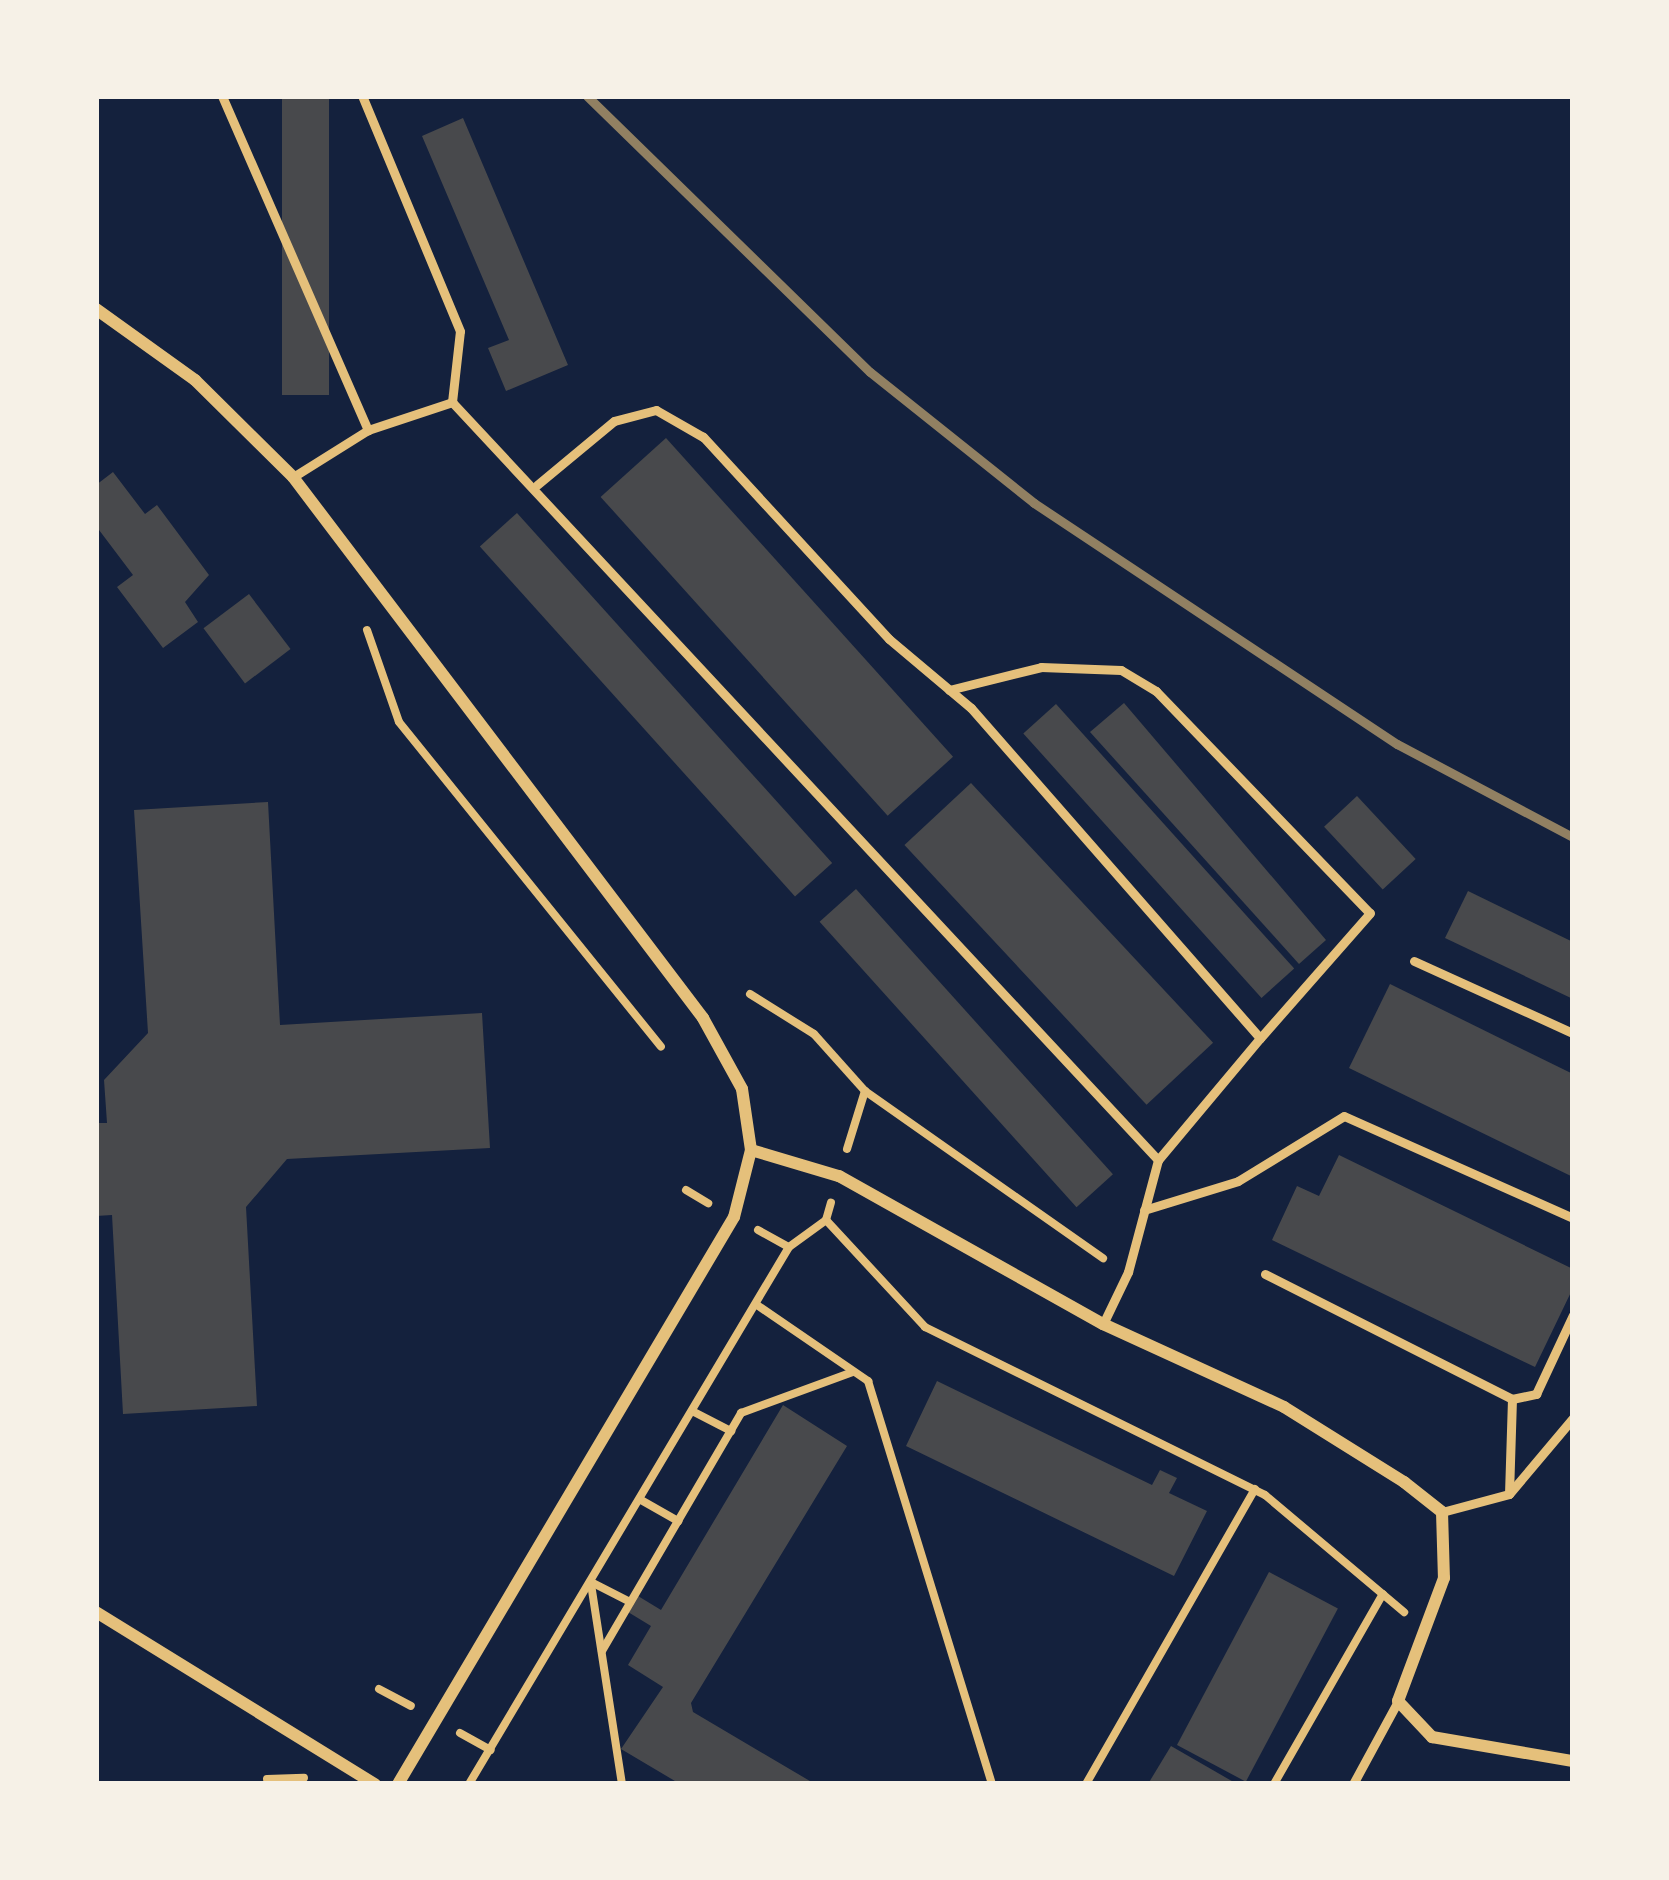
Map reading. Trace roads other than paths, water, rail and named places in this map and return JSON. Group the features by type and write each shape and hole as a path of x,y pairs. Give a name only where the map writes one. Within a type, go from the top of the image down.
{"street":[{"path":"96,309 194,380 293,477 703,1018 742,1089 751,1150 734,1217 398,1784"},
{"path":"751,1150 839,1176 1103,1324 1284,1407 1442,1511 1444,1578 1429,1633 1398,1701 1432,1737 1573,1761"},
{"path":"96,1612 375,1784"}],"lane":[{"path":"222,96 368,430"},
{"path":"362,96 460,331 452,402"},
{"path":"293,477 368,430 452,402"},
{"path":"452,402 537,484 1158,1160"},
{"path":"537,484 614,421 656,410 703,437 889,639 949,690 1260,1038"},
{"path":"949,690 1041,668 1120,670 1156,691 1370,913 1158,1160 1128,1272 1103,1324"},
{"path":"1414,961 1573,1033"},
{"path":"1144,1210 1238,1181 1344,1116 1573,1218"},
{"path":"1265,1274 1512,1400 1536,1394 1573,1316"},
{"path":"1509,1494 1512,1400"},
{"path":"1442,1511 1509,1494 1573,1418"},
{"path":"1353,1784 1398,1701"}],"railway":[{"path":"587,96 870,372 1034,503 1397,744 1573,837"}]}
